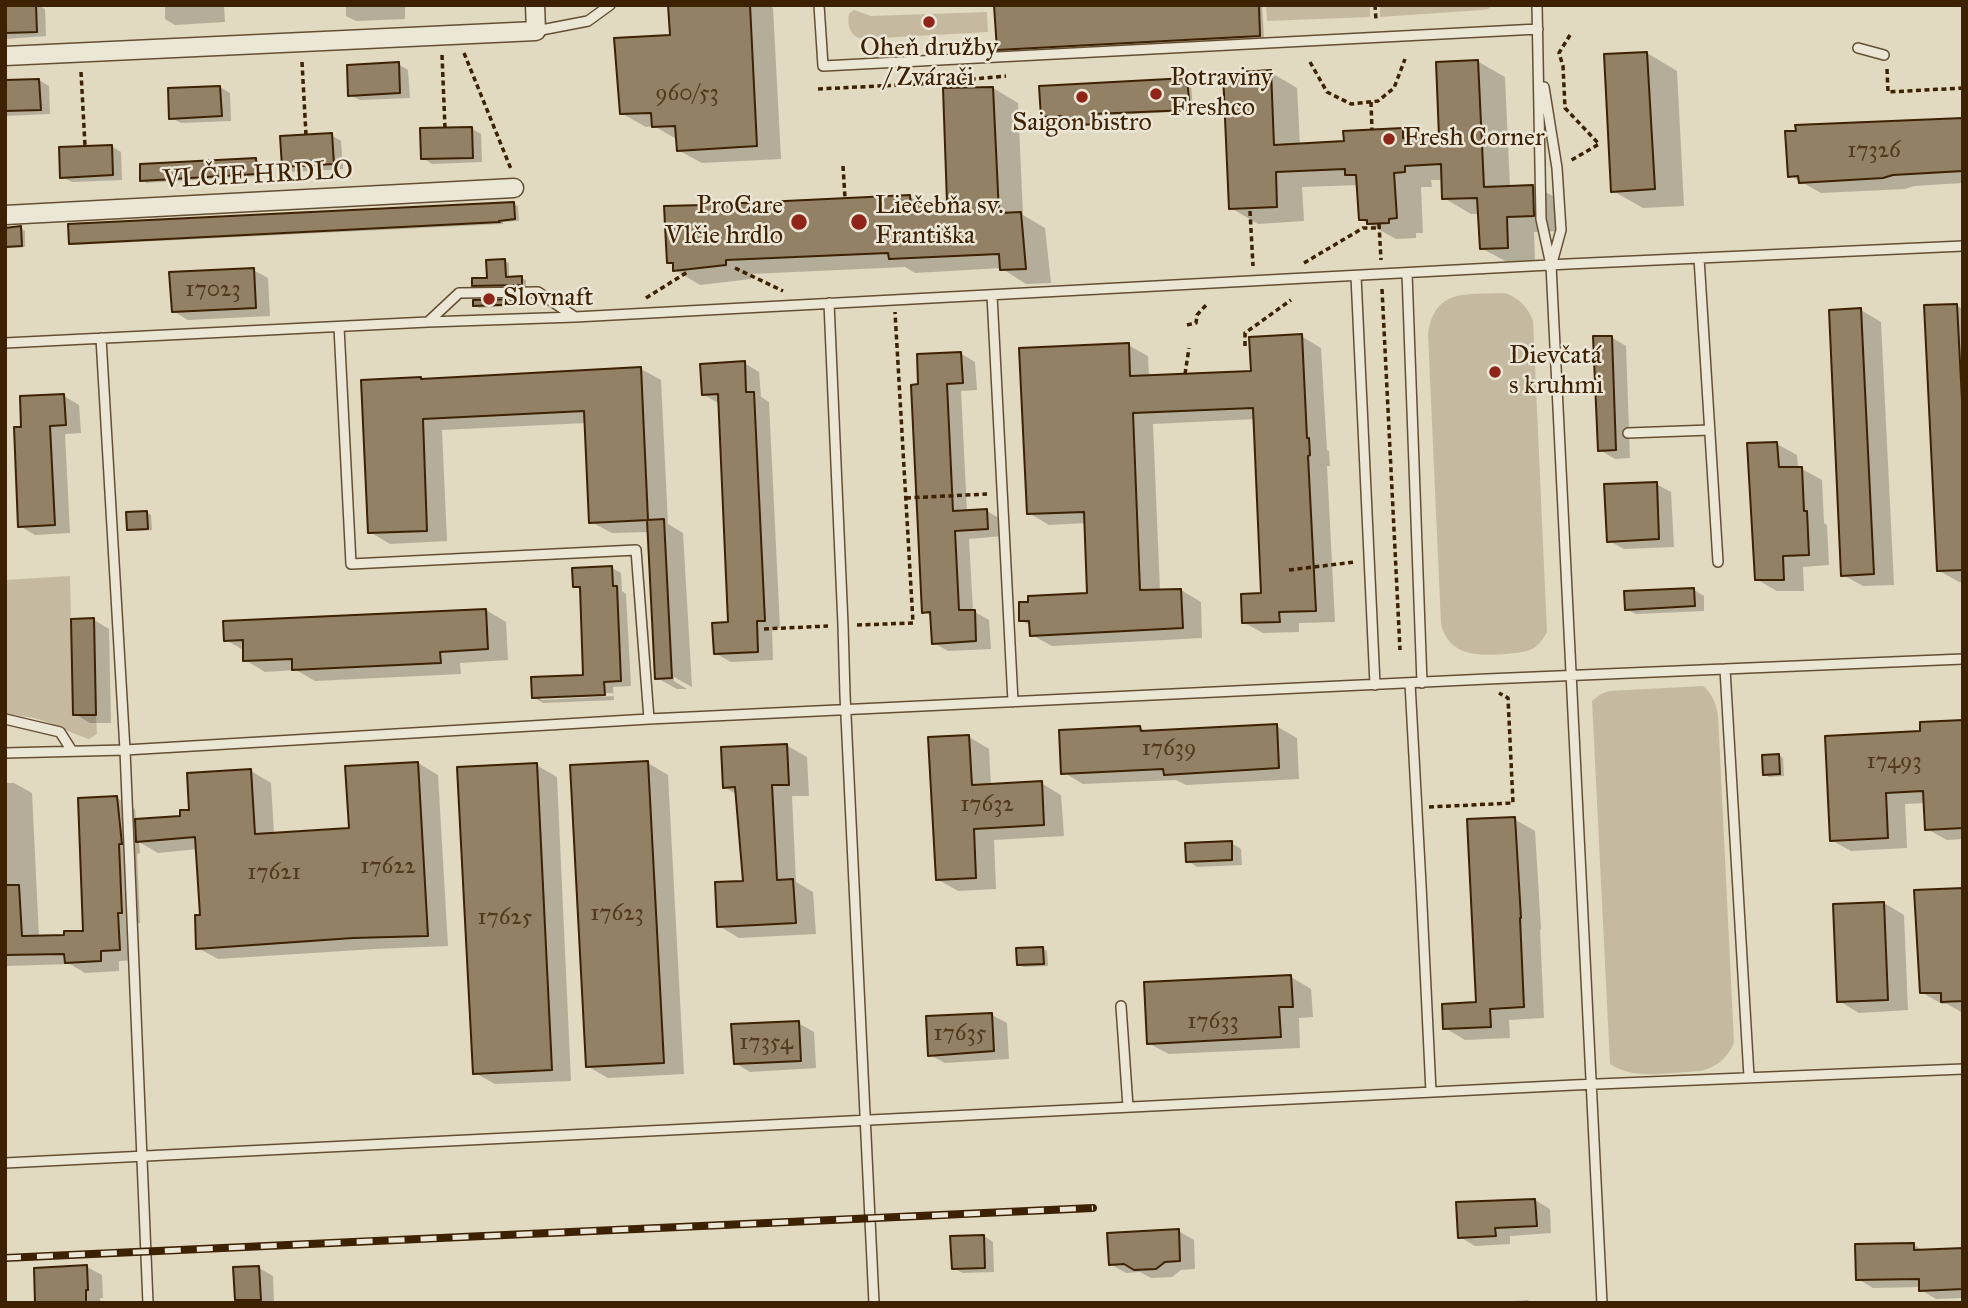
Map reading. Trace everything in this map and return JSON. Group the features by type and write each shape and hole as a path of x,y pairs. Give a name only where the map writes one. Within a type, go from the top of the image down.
{"street":[{"path":"5,56 536,31 535,5"},
{"name":"VLČIE HRDLO","path":"5,215 514,188"}],"lane":[{"path":"536,31 588,21 610,5"},
{"path":"819,5 823,66 1538,29"},
{"path":"1537,5 1541,219 1551,265 1602,1303"},
{"path":"1858,48 1884,55"},
{"path":"1539,54 1557,169 1561,230 1551,265"},
{"path":"5,343 575,317 1963,246"},
{"path":"1699,258 1718,562"},
{"path":"1407,273 1422,683"},
{"path":"1356,276 1375,685"},
{"path":"428,322 459,293 538,292 575,317"},
{"path":"992,295 1013,702"},
{"path":"829,303 874,1303"},
{"path":"339,327 351,564 636,550 649,719"},
{"path":"101,338 125,750 148,1303"},
{"path":"1628,433 1710,430"},
{"path":"5,753 125,750 649,719 1963,659"},
{"path":"1725,669 1749,1077"},
{"path":"1409,683 1431,1092"},
{"path":"5,719 60,732 72,751"},
{"path":"1121,1006 1128,1107"},
{"path":"5,1163 1591,1084 1963,1069"}],"path":[{"path":"1375,5 1376,20"},
{"path":"444,128 449,36"},
{"path":"449,36 510,165 514,188"},
{"path":"1557,169 1599,144 1565,108 1563,66 1559,53 1570,36"},
{"path":"301,42 306,135"},
{"path":"79,53 85,146"},
{"path":"1310,62 1327,92 1352,104 1378,101 1394,88 1405,59"},
{"path":"1887,68 1888,92 1963,88"},
{"path":"818,89 1006,76"},
{"path":"1371,102 1372,130"},
{"path":"843,166 845,198"},
{"path":"1250,211 1252,266 1265,265"},
{"path":"1303,263 1363,229 1380,226 1400,650"},
{"path":"735,268 810,304"},
{"path":"621,314 689,271"},
{"path":"764,629 913,623 894,300"},
{"path":"1245,346 1245,333 1291,300"},
{"path":"1188,325 1196,323 1197,315 1208,303"},
{"path":"1185,374 1189,348"},
{"path":"905,498 1002,493"},
{"path":"1289,570 1369,560"},
{"path":"1417,808 1513,803 1508,698 1499,693"}],"shaded area":[{"path":"1266,5 1370,5 1370,17 1267,21"},
{"path":"1380,5 1493,5 1482,10 1380,17"},
{"path":"854,10 871,16 987,12 988,32 862,39 852,33 849,26 849,14"},
{"path":"1505,293 1522,304 1533,321 1547,632 1539,644 1529,650 1484,655 1457,648 1445,635 1441,624 1428,334 1432,319 1445,301 1466,294"},
{"path":"70,576 73,715 96,715 97,734 89,739 41,720 5,713 5,580"},
{"path":"1703,686 1713,699 1718,715 1734,1043 1721,1061 1701,1071 1642,1074 1610,1064 1592,701 1609,691"}],"building":[{"path":"5,5 36,5 37,32 5,33"},
{"path":"668,5 750,5 757,146 677,151 675,126 652,127 651,113 620,114 614,38 670,35"},
{"path":"994,5 1259,5 1260,36 997,50"},
{"path":"1647,52 1655,189 1611,192 1604,54"},
{"path":"1478,60 1484,187 1533,185 1534,216 1507,217 1508,248 1480,249 1477,198 1442,199 1441,164 1405,166 1405,172 1394,173 1397,218 1389,219 1389,223 1367,224 1367,220 1359,220 1356,175 1345,175 1345,169 1276,172 1277,207 1229,209 1223,73 1271,70 1274,145 1344,141 1343,131 1403,128 1403,138 1439,137 1436,62"},
{"path":"399,62 400,93 348,96 347,65"},
{"path":"1187,78 1190,110 1093,114 1094,124 1066,126 1066,116 1041,117 1039,86"},
{"path":"39,79 41,110 5,111 5,80"},
{"path":"220,86 222,116 169,119 168,88"},
{"path":"993,87 999,213 1021,212 1026,269 1000,270 999,254 889,259 888,253 726,260 726,265 673,271 673,263 667,263 664,206 703,205 703,202 723,201 723,204 910,195 911,205 947,203 943,88"},
{"path":"1963,118 1963,171 1799,183 1798,176 1788,177 1785,131 1796,131 1795,125"},
{"path":"472,127 473,158 421,159 420,128"},
{"path":"332,133 334,164 282,167 280,136"},
{"path":"112,145 113,175 60,178 59,147"},
{"path":"256,158 257,174 140,181 140,164"},
{"path":"514,202 515,219 500,222 69,244 68,224"},
{"path":"21,226 22,246 5,247 5,228"},
{"path":"505,259 506,277 522,276 522,285 472,286 472,278 487,278 486,260"},
{"path":"254,268 256,308 172,312 169,272"},
{"path":"523,299 523,304 473,306 473,300"},
{"path":"1957,304 1963,419 1963,570 1937,571 1924,305"},
{"path":"1861,308 1874,574 1841,576 1829,310"},
{"path":"1302,334 1316,611 1279,612 1280,622 1242,623 1241,594 1261,593 1253,408 1133,413 1140,590 1181,589 1183,628 1030,636 1029,621 1019,621 1019,602 1028,602 1028,596 1087,593 1084,512 1027,514 1019,348 1129,343 1130,376 1251,371 1249,337"},
{"path":"1593,336 1612,336 1616,450 1598,451"},
{"path":"961,352 963,383 947,384 953,511 987,509 988,529 955,531 959,610 975,610 976,641 932,644 930,612 922,613 911,385 918,384 917,354"},
{"path":"745,361 746,392 754,392 765,621 757,621 758,652 714,654 712,623 728,622 718,394 702,395 700,364"},
{"path":"641,367 648,520 589,523 584,411 423,419 427,531 368,533 361,380"},
{"path":"64,394 66,425 50,426 55,525 18,527 14,427 21,427 20,396"},
{"path":"1777,442 1779,467 1802,467 1809,555 1783,556 1784,580 1755,580 1747,443"},
{"path":"1657,482 1659,539 1607,542 1604,484"},
{"path":"147,511 148,529 127,530 126,512"},
{"path":"664,519 672,678 655,679 647,520"},
{"path":"612,566 613,586 617,586 621,681 604,682 605,695 532,698 531,677 583,675 580,587 573,587 572,568"},
{"path":"1694,588 1695,606 1625,610 1624,591"},
{"path":"486,609 488,649 440,652 441,663 292,670 292,659 243,661 243,640 224,641 223,621"},
{"path":"94,618 96,715 73,715 71,619"},
{"path":"1963,720 1963,828 1925,830 1923,791 1886,793 1888,838 1830,841 1825,736 1920,731 1920,722"},
{"path":"1277,724 1279,768 1164,775 1163,769 1061,774 1059,730 1140,726 1141,731"},
{"path":"969,735 972,785 1042,781 1044,825 974,829 976,878 936,880 928,737"},
{"path":"787,744 789,785 772,785 777,880 793,879 796,923 717,927 715,882 743,881 735,787 723,788 721,747"},
{"path":"1779,754 1780,774 1763,775 1762,755"},
{"path":"648,761 664,1063 586,1067 570,765"},
{"path":"418,762 428,936 353,938 196,949 195,915 200,915 195,837 136,842 135,819 180,816 180,810 189,810 187,773 251,769 255,834 349,828 345,766"},
{"path":"537,763 552,1070 473,1074 457,767"},
{"path":"117,796 122,844 119,844 122,913 118,913 120,950 101,951 101,961 65,963 64,954 5,955 5,885 19,885 22,936 64,935 64,931 83,931 78,798"},
{"path":"1515,817 1524,1007 1490,1009 1491,1027 1443,1029 1442,1004 1476,1002 1467,819"},
{"path":"1232,841 1232,860 1186,862 1185,843"},
{"path":"1963,888 1963,1001 1941,1002 1941,993 1920,993 1914,890"},
{"path":"1884,902 1888,1000 1837,1002 1833,904"},
{"path":"1043,947 1044,964 1017,965 1016,948"},
{"path":"1291,975 1293,1007 1279,1007 1281,1037 1147,1044 1144,982"},
{"path":"992,1013 994,1051 928,1056 926,1016"},
{"path":"799,1021 801,1061 734,1064 731,1024"},
{"path":"1535,1199 1537,1226 1495,1228 1496,1236 1458,1238 1456,1202"},
{"path":"1179,1229 1180,1261 1165,1262 1156,1269 1134,1270 1124,1264 1109,1265 1107,1233"},
{"path":"984,1235 985,1268 952,1269 950,1236"},
{"path":"1914,1243 1914,1250 1963,1248 1963,1289 1919,1291 1919,1279 1856,1280 1855,1244"},
{"path":"87,1265 86,1303 35,1303 34,1268"},
{"path":"259,1266 261,1300 235,1300 233,1267"}],"railway":[{"path":"5,1258 1093,1208"}],"place":[{"name":"Oheň družby / Zvárači","path":"929,22"},
{"name":"Potraviny Freshco","path":"1156,94"},
{"name":"Saigon bistro","path":"1082,97"},
{"name":"Fresh Corner","path":"1389,139"},
{"name":"ProCare Vlčie hrdlo","path":"799,222"},
{"name":"Liečebňa sv. Františka","path":"859,222"},
{"name":"Slovnaft","path":"489,299"},
{"name":"Dievčatá s kruhmi","path":"1495,372"}]}
